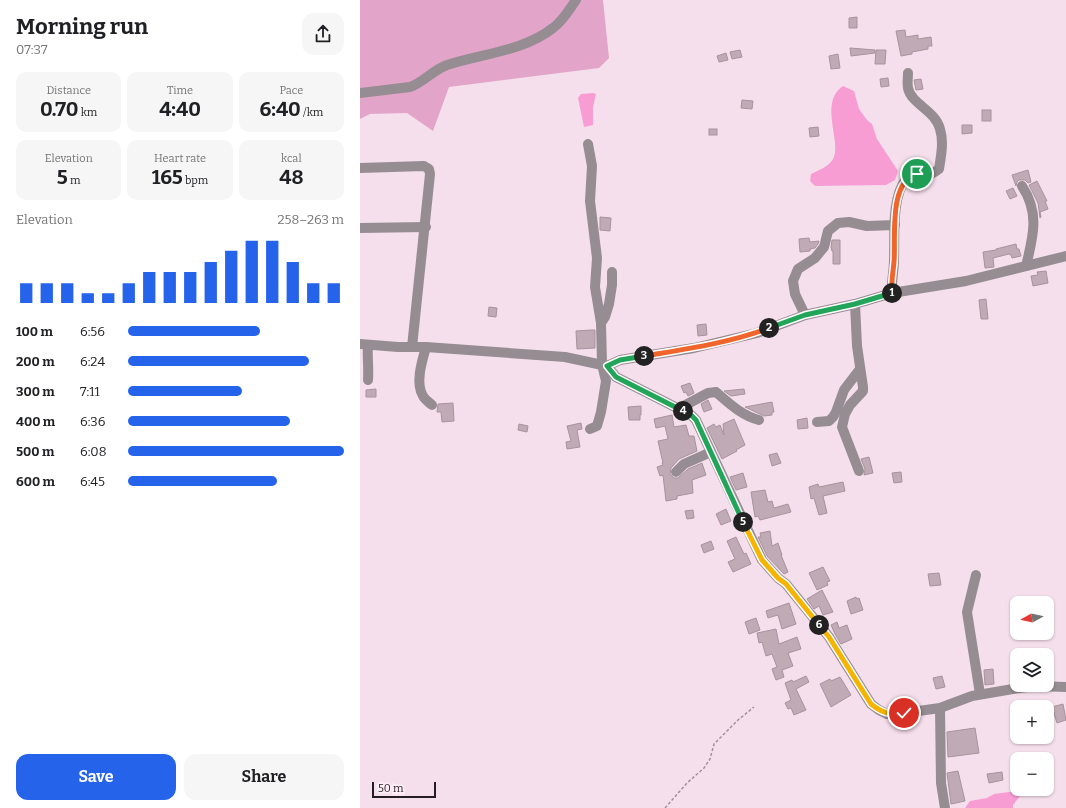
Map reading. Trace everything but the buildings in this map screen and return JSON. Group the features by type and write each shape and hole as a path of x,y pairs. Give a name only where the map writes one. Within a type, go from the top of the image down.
{"street":[{"path":"360,93 410,87 446,66 518,46 542,36 561,21 576,0"},
{"path":"892,293 891,284 894,262 897,203 906,180 911,176 917,174 927,175 940,169 943,142 940,128 935,118 911,96 908,89 908,73"},
{"path":"588,144 592,166 590,201 597,258 595,287 601,323 606,381 598,426 590,429"},
{"path":"360,168 424,166 429,169 430,174 426,227 412,347"},
{"path":"1022,186 1031,203 1034,223 1034,233 1026,266"},
{"path":"805,315 796,294 794,281 798,269 816,258 824,247 828,231 838,223 844,222 867,226 895,225"},
{"path":"360,228 426,227"},
{"path":"368,380 369,363 364,345 426,347 564,357 605,365 620,360 694,348 757,333 805,315 855,304 892,293 966,281 1066,256"},
{"path":"601,323 605,317 609,304 612,272"},
{"path":"855,304 857,346 863,387 862,391 850,405 845,414 842,427 860,471"},
{"path":"426,347 421,366 419,388 423,398 432,405"},
{"path":"605,365 616,377 691,415 696,420 762,560 778,578 786,584 829,637 871,704 879,710 887,714 894,714 940,708 966,697 980,694 1035,686 1066,687"},
{"path":"817,422 829,421 833,417 844,390 860,369"},
{"path":"678,409 708,393 716,392 740,413 750,418 759,420"},
{"path":"676,472 684,464 711,452"},
{"path":"976,575 967,612 980,694"},
{"path":"940,708 941,783 945,808"}],"path":[{"path":"665,808 687,783 704,768 710,759 714,744 738,720 754,707"}],"shaded area":[{"path":"360,0 603,0 609,58 599,68 449,87 433,131 407,113 370,114 360,119"},
{"path":"843,86 854,91 859,109 872,124 877,139 898,171 895,180 886,185 815,186 810,181 811,174 828,165 834,156 835,148 832,104 835,94"},
{"path":"581,94 596,94 593,107 593,125 584,127 578,98"},
{"path":"1010,792 1010,796 1020,796 1013,805 1013,808 965,808 970,801 987,798 994,794"}],"route":[{"path":"904,713 887,714 871,704 829,637 786,584 771,571 762,560 724,483 694,417 616,377 607,366 620,360 694,348 757,333 805,315 855,304 892,293 891,284 894,262 895,215 897,203 906,180 917,174"}]}
